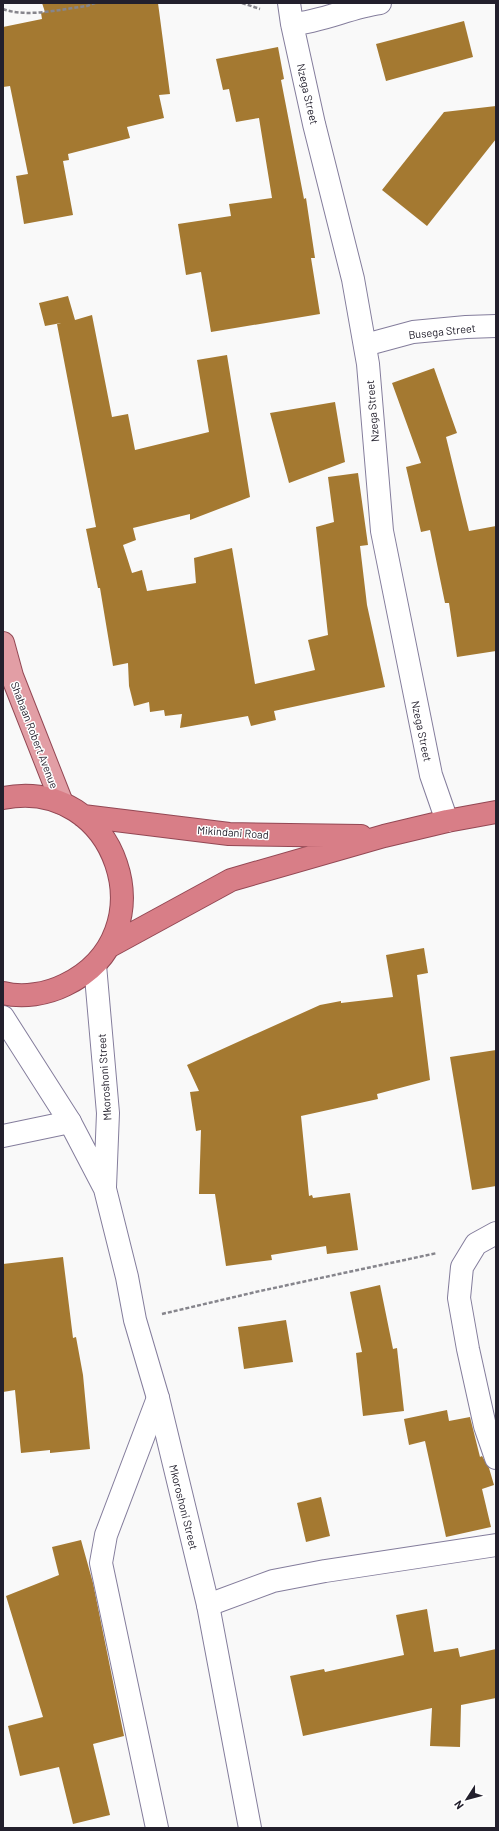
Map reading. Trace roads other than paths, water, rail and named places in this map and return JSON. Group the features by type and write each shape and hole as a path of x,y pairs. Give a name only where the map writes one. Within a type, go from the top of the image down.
{"highway":[{"path":"3,798 15,795 39,796 62,803 83,816 100,832 113,853 121,875 122,905 119,923 110,946 95,965 77,980 55,990 31,995 3,993"},
{"name":"Mikindani Road","path":"110,946 231,880 384,836 446,821 496,812"},
{"name":"Mikindani Road","path":"83,816 229,834 384,836"}],"main road":[{"name":"Shabaan Robert Avenue","path":"3,643 12,676 62,803"}],"street":[{"path":"290,13 309,21 359,6 380,3"},
{"name":"Nzega Street","path":"290,13 314,124 353,279 365,345 382,530 431,775 446,821"},
{"name":"Busega Street","path":"365,345 413,332 496,326"},
{"name":"Mkoroshoni Street","path":"95,965 108,1113 105,1189"},
{"name":"Mkoroshoni Street","path":"3,1017 70,1122 105,1189 127,1277 135,1320 158,1398 208,1605 250,1828"},
{"path":"3,1136 70,1122"},
{"path":"496,1233 476,1244 462,1267 460,1298 468,1349 485,1426 496,1458"},
{"path":"157,1828 101,1563 106,1535 158,1398"},
{"path":"208,1605 273,1580 496,1545"}]}
